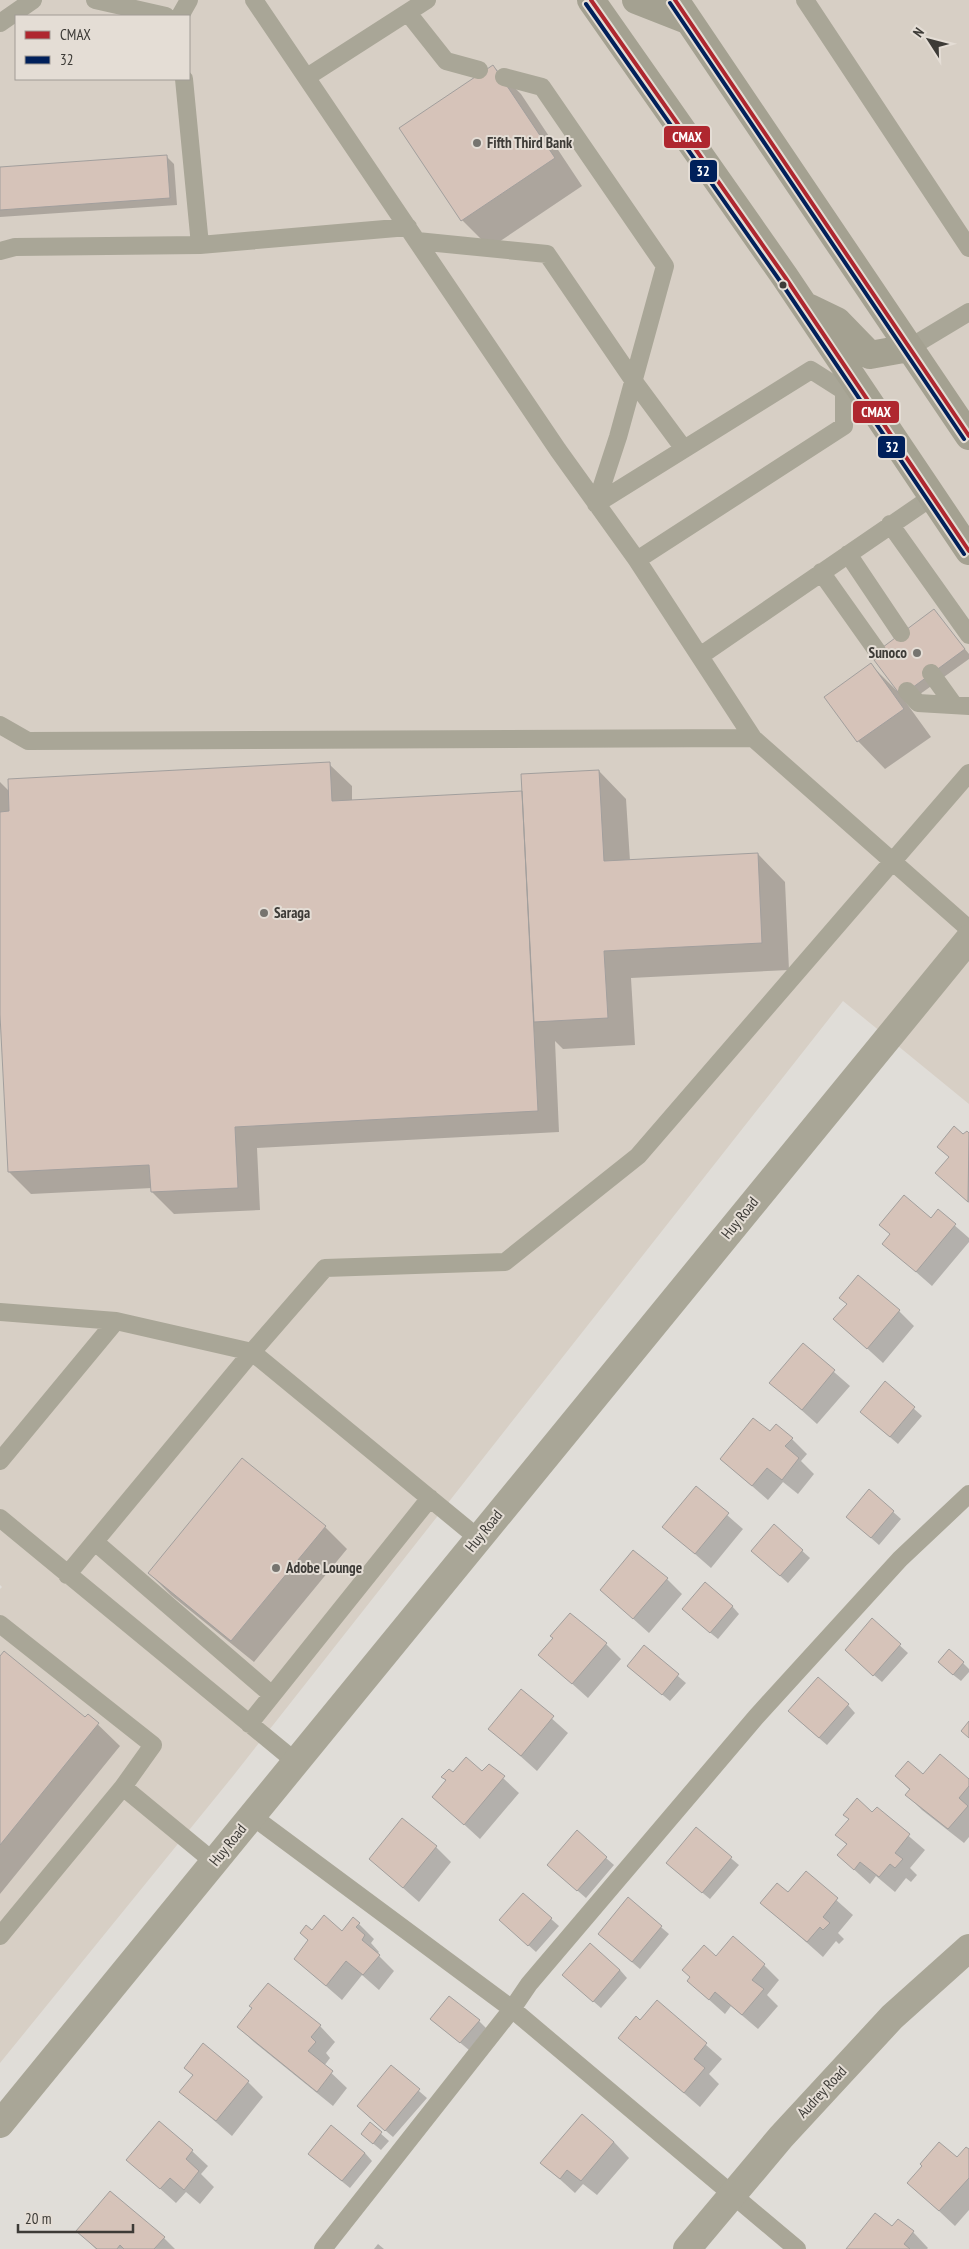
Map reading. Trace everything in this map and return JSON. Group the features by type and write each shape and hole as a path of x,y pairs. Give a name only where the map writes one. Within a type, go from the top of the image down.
{"main road":[{"path":"591,0 805,305 850,386 932,497 969,551"},
{"path":"636,0 681,10 969,436"},
{"path":"805,305 837,321 870,355 909,348"}],"street":[{"name":"Huy Road","path":"0,2124 969,939"},
{"name":"Audrey Road","path":"688,2249 780,2137 892,2017 969,1948"}],"lane":[{"path":"0,23 33,0"},
{"path":"95,0 162,15"},
{"path":"181,15 190,0"},
{"path":"254,0 596,504 637,560 753,738 969,929"},
{"path":"307,77 427,0"},
{"path":"805,0 969,248"},
{"path":"408,13 446,61 479,70"},
{"path":"504,77 542,87 665,266 618,437 596,504"},
{"path":"184,80 200,246"},
{"path":"0,251 15,247 200,246 413,234 547,254 684,449"},
{"path":"909,348 969,312"},
{"path":"596,504 811,370 850,386 844,426 637,560"},
{"path":"700,656 932,497"},
{"path":"890,524 969,635"},
{"path":"848,554 901,633"},
{"path":"821,572 877,651"},
{"path":"931,673 961,706"},
{"path":"908,691 918,703 961,706"},
{"path":"0,725 28,740 753,738"},
{"path":"67,1575 252,1352 325,1268 505,1262 638,1156 893,862 969,770"},
{"path":"0,1312 116,1321 252,1352 478,1538"},
{"path":"0,1461 116,1321"},
{"path":"323,2249 512,2009 529,1984 756,1717 900,1559 969,1494"},
{"path":"249,1724 430,1498"},
{"path":"0,1518 296,1762"},
{"path":"96,1542 272,1695"},
{"path":"0,1624 153,1745 123,1787 0,1936"},
{"path":"123,1787 214,1862"},
{"path":"252,1816 512,2009 798,2249"}],"shaded area":[{"path":"0,0 969,0 969,1104 843,1001 233,1776 0,2063 0,1589 2,1587 0,1585"}],"building":[{"name":"Fifth Third Bank","path":"493,65 555,158 461,221 399,128"},
{"path":"167,155 170,198 0,210 0,167"},
{"name":"Sunoco","path":"934,609 965,649 901,696 871,656"},
{"path":"871,663 904,709 857,742 824,697"},
{"name":"Saraga","path":"330,762 332,801 522,791 538,1111 235,1127 238,1188 151,1192 149,1165 8,1172 0,1015 0,812 9,811 8,779"},
{"path":"599,770 604,861 758,853 762,943 604,951 608,1018 534,1022 521,774"},
{"path":"954,1126 963,1134 967,1131 969,1133 968,1202 935,1173 949,1157 937,1147"},
{"path":"904,1195 931,1218 938,1209 956,1224 916,1272 882,1244 890,1234 879,1225"},
{"path":"858,1275 900,1310 867,1349 833,1319 847,1304 839,1298"},
{"path":"803,1343 835,1370 802,1410 769,1383"},
{"path":"885,1381 915,1407 890,1437 860,1412"},
{"path":"753,1418 770,1431 776,1424 793,1438 785,1446 799,1458 782,1480 767,1468 752,1486 720,1459"},
{"path":"242,1458 326,1526 231,1641 148,1573"},
{"path":"696,1486 729,1513 695,1554 662,1527"},
{"path":"869,1489 894,1511 871,1538 846,1517"},
{"path":"774,1524 803,1550 780,1576 751,1551"},
{"path":"633,1550 668,1578 633,1619 600,1590"},
{"path":"705,1582 733,1606 710,1633 682,1609"},
{"path":"570,1613 607,1643 572,1684 538,1655 553,1638 550,1636"},
{"path":"872,1618 901,1644 873,1676 845,1650"},
{"path":"644,1645 679,1674 662,1695 627,1666"},
{"path":"949,1649 964,1662 953,1675 938,1662"},
{"path":"4,1651 85,1717 88,1714 99,1723 0,1845 0,1656"},
{"path":"818,1677 849,1704 819,1738 788,1711"},
{"path":"521,1689 554,1716 521,1756 488,1729"},
{"path":"969,1721 969,1738 961,1731"},
{"path":"940,1754 969,1779 969,1786 959,1798 968,1806 948,1829 905,1795 910,1789 895,1776 908,1761 923,1774"},
{"path":"466,1757 482,1771 489,1764 505,1776 464,1825 432,1797 446,1780 441,1777 449,1769 453,1772"},
{"path":"857,1798 872,1812 877,1807 910,1834 895,1853 903,1859 895,1868 890,1864 879,1877 860,1862 854,1870 837,1855 847,1844 835,1835 849,1819 843,1815"},
{"path":"402,1818 437,1846 403,1888 369,1859"},
{"path":"696,1827 732,1857 702,1893 666,1863"},
{"path":"577,1830 607,1857 577,1891 547,1865"},
{"path":"806,1871 838,1898 823,1917 830,1923 823,1930 820,1927 807,1942 760,1903 777,1883 788,1892"},
{"path":"523,1893 552,1918 528,1946 499,1920"},
{"path":"628,1897 662,1926 632,1962 598,1934"},
{"path":"324,1915 342,1931 353,1917 360,1923 356,1927 365,1935 362,1940 380,1955 363,1975 346,1961 326,1986 294,1959 308,1940 300,1933 306,1925 312,1930"},
{"path":"733,1936 765,1964 752,1980 764,1989 742,2015 715,1992 709,2000 687,1981 690,1977 682,1970 704,1945 716,1956"},
{"path":"590,1943 620,1970 593,2002 562,1975"},
{"path":"268,1983 321,2025 311,2037 316,2042 308,2051 333,2071 317,2092 237,2027 252,2008 249,2006"},
{"path":"449,1996 480,2020 460,2043 430,2019"},
{"path":"657,2000 707,2043 694,2059 705,2068 684,2093 618,2038 636,2016 640,2020"},
{"path":"203,2043 249,2081 216,2121 179,2092 193,2075 184,2068"},
{"path":"391,2065 420,2089 385,2131 357,2106"},
{"path":"582,2114 614,2142 581,2181 567,2170 560,2179 540,2163"},
{"path":"159,2121 193,2150 186,2159 199,2171 184,2190 170,2178 160,2189 126,2160"},
{"path":"370,2122 382,2132 373,2144 361,2134"},
{"path":"331,2125 365,2153 342,2181 308,2154"},
{"path":"939,2142 957,2157 966,2147 969,2149 969,2178 939,2211 907,2183"},
{"path":"110,2191 165,2237 154,2249 124,2249 120,2245 117,2249 97,2249 76,2231"},
{"path":"875,2213 892,2226 898,2219 914,2231 904,2244 910,2249 846,2249"}],"transit line":[{"name":"CMAX","path":"591,0 785,277 969,551"},
{"name":"CMAX","path":"675,0 969,436"},
{"name":"32","path":"670,3 964,439"},
{"name":"32","path":"586,4 780,281 964,554"}],"place":[{"name":"Fifth Third Bank","path":"477,143"},
{"name":"Sunoco","path":"917,653"},
{"name":"Saraga","path":"264,913"},
{"name":"Adobe Lounge","path":"276,1568"}]}
